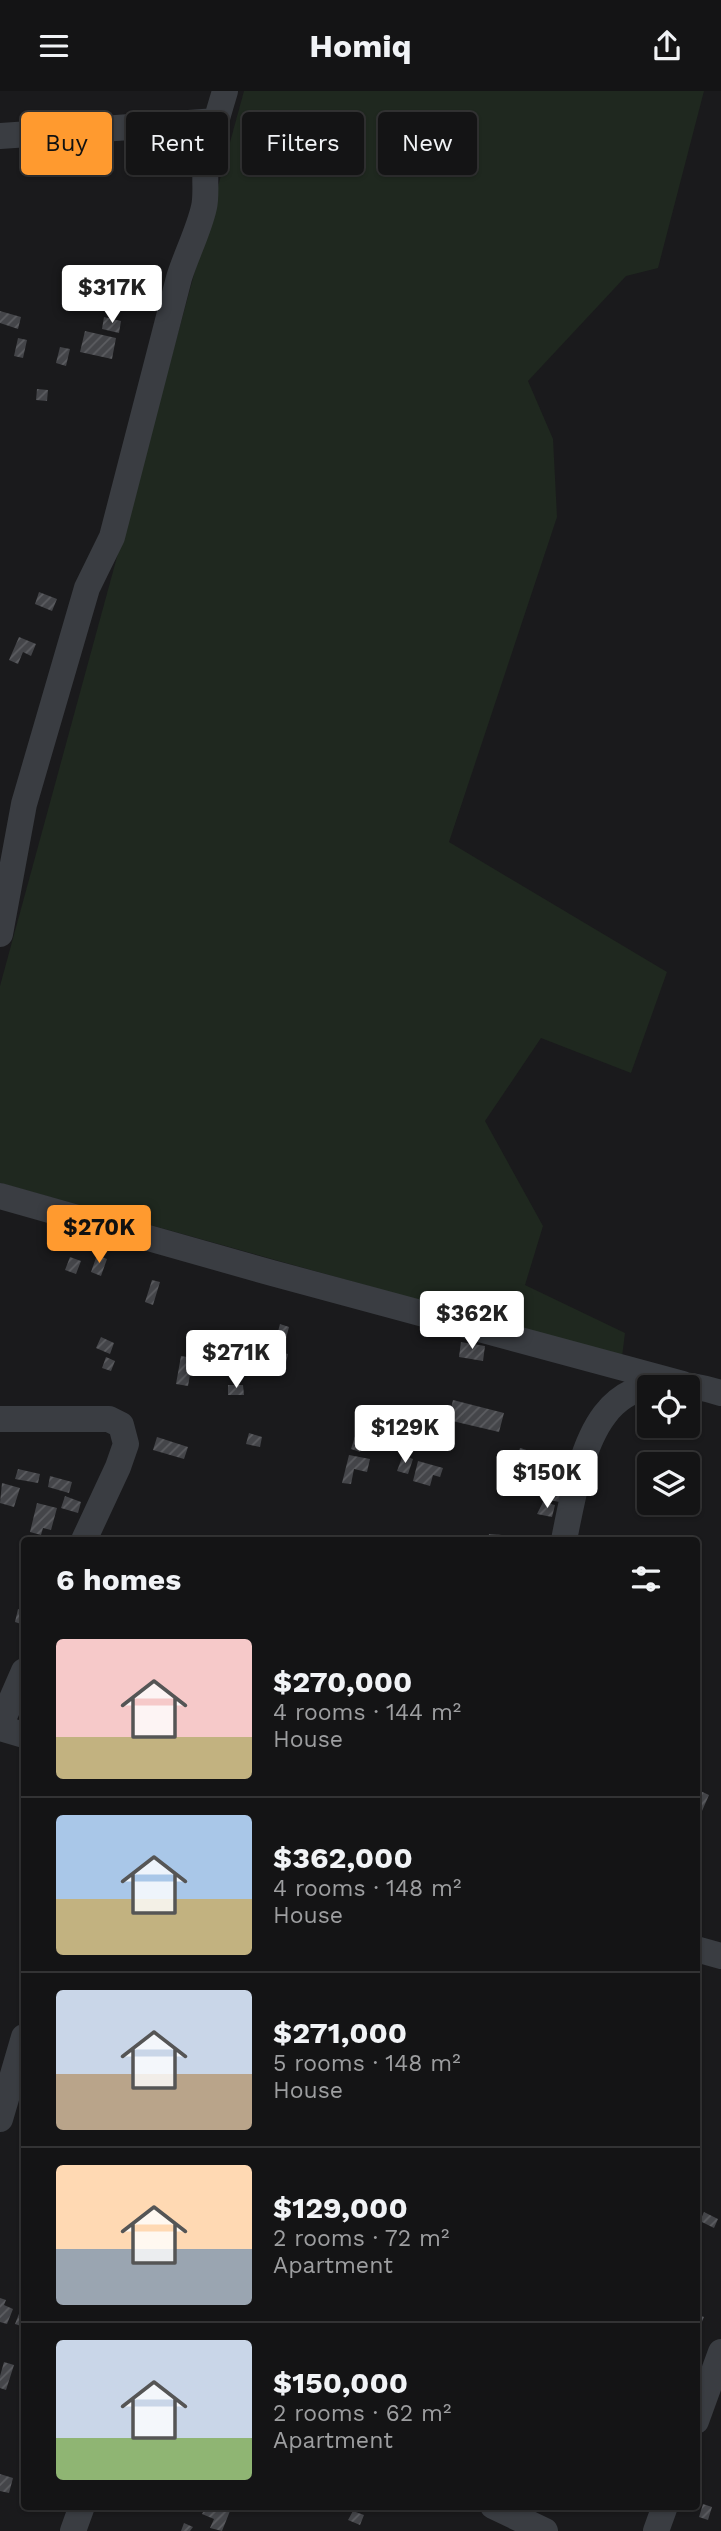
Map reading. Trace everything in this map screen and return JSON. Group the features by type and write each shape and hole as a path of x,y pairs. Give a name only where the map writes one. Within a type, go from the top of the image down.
{"street":[{"path":"219,112 225,91"},
{"path":"0,136 126,127"},
{"path":"0,934 24,804 87,588 112,537 179,278 201,221 206,175"},
{"path":"0,1196 259,1270 649,1375"},
{"path":"700,1388 721,1393"},
{"path":"565,1537 576,1482 588,1444 602,1417 620,1398 637,1389"},
{"path":"0,1419 109,1419 121,1426 126,1444 85,1537"},
{"path":"21,1678 0,1727 21,1734"},
{"path":"700,1950 721,1956"},
{"path":"0,2119 21,2049"},
{"path":"703,2385 721,2352"},
{"path":"73,2531 81,2510"},
{"path":"501,2510 545,2531"},
{"path":"656,2531 664,2510"}],"shaded area":[{"path":"244,91 704,91 658,268 626,276 528,381 553,439 557,517 449,842 667,972 631,1073 541,1038 485,1121 543,1226 525,1285 625,1333 622,1357 0,1183 0,986 221,175 228,175 228,150"}],"building":[{"path":"0,311 21,317 18,329 0,323"},
{"path":"104,317 121,321 119,333 102,329"},
{"path":"85,331 116,338 112,359 80,352"},
{"path":"18,338 27,340 23,358 14,356"},
{"path":"60,347 70,349 66,366 56,363"},
{"path":"37,389 48,390 47,401 36,400"},
{"path":"39,592 57,599 52,611 35,604"},
{"path":"19,637 36,644 31,656 23,652 18,664 9,660"},
{"path":"97,1255 107,1259 101,1276 91,1272"},
{"path":"70,1257 81,1261 76,1274 65,1270"},
{"path":"152,1280 160,1282 153,1305 145,1302"},
{"path":"280,1324 289,1327 285,1342 276,1339"},
{"path":"101,1337 114,1343 110,1354 96,1348"},
{"path":"461,1342 485,1346 483,1361 459,1357"},
{"path":"273,1350 288,1354 285,1366 270,1362"},
{"path":"181,1356 193,1358 188,1386 176,1384"},
{"path":"106,1357 115,1361 111,1371 102,1368"},
{"path":"228,1385 243,1385 244,1395 228,1395"},
{"path":"453,1400 504,1413 499,1432 448,1420"},
{"path":"396,1418 414,1422 411,1434 393,1430"},
{"path":"357,1430 366,1433 360,1452 351,1449"},
{"path":"249,1433 262,1437 260,1447 246,1444"},
{"path":"157,1437 188,1447 184,1459 153,1450"},
{"path":"520,1448 563,1461 558,1477 515,1464"},
{"path":"349,1455 370,1459 367,1472 354,1469 351,1484 342,1483"},
{"path":"403,1455 413,1459 408,1474 397,1471"},
{"path":"418,1461 443,1468 440,1477 433,1475 430,1486 413,1481"},
{"path":"18,1469 40,1474 38,1483 15,1479"},
{"path":"50,1476 72,1482 69,1493 48,1487"},
{"path":"552,1479 564,1481 560,1502 548,1500"},
{"path":"2,1483 20,1488 14,1507 0,1503"},
{"path":"65,1496 81,1502 78,1513 61,1508"},
{"path":"543,1502 555,1505 552,1517 537,1514"},
{"path":"37,1503 57,1508 51,1530 43,1528 41,1535 30,1532"},
{"path":"489,1534 502,1535 502,1537 488,1537"},
{"path":"18,1609 21,1610 21,1624 15,1622"},
{"path":"700,1791 709,1795 700,1810"},
{"path":"704,2212 718,2219 714,2228 700,2221"},
{"path":"0,2298 6,2300 4,2305 13,2309 7,2324 0,2322"},
{"path":"21,2309 21,2326 15,2324"},
{"path":"4,2362 14,2365 6,2390 0,2388"},
{"path":"0,2474 13,2478 9,2493 0,2491"},
{"path":"703,2504 712,2507 708,2520 699,2517"},
{"path":"204,2510 230,2510 222,2531 210,2528 214,2519 202,2514"},
{"path":"353,2511 364,2515 360,2525 348,2520"},
{"path":"184,2523 193,2527 190,2531 181,2531"}]}
